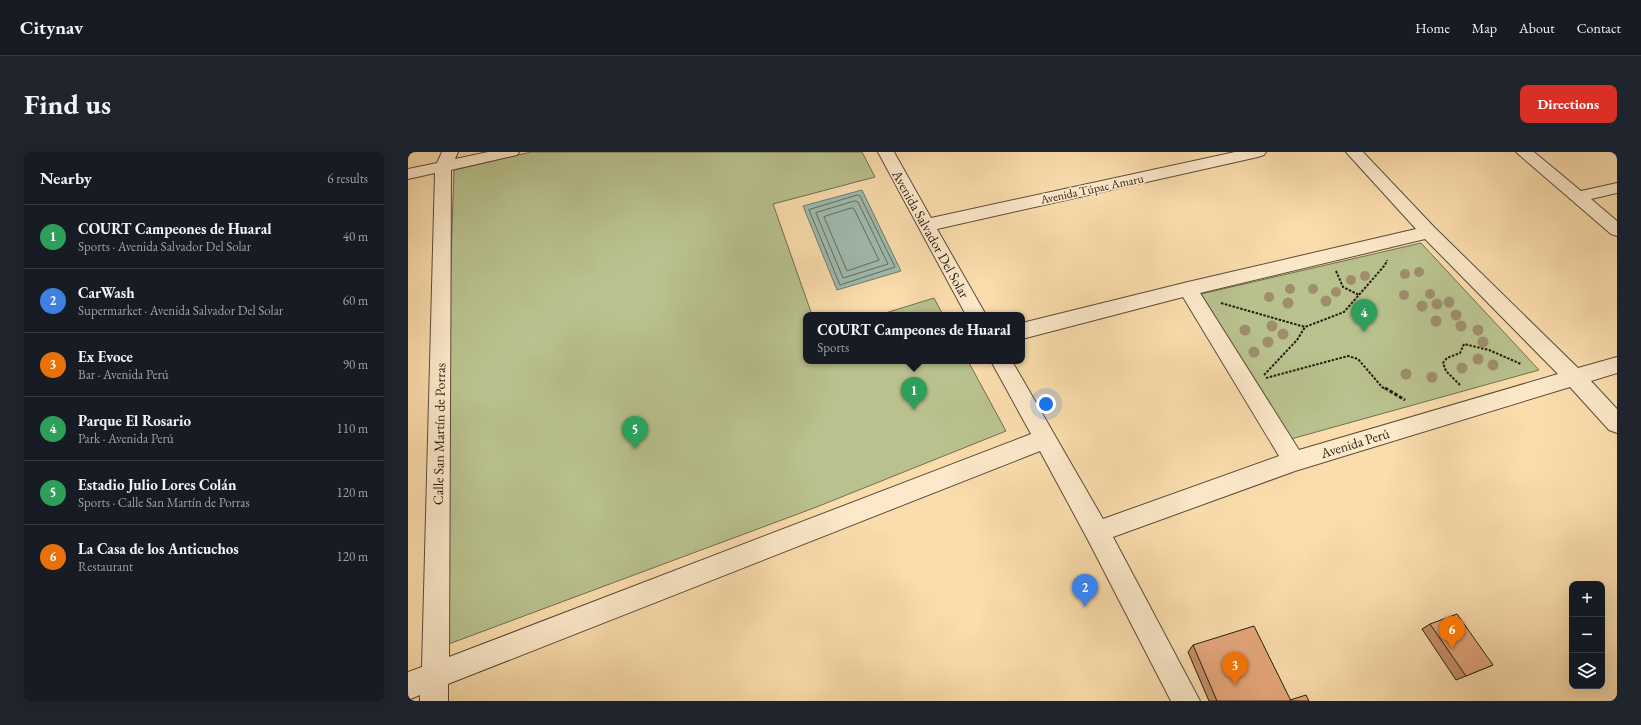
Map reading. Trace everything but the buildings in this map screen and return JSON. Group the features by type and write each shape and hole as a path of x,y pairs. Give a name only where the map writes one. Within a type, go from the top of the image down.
{"street":[{"path":"408,174 446,160 512,152"},
{"name":"Avenida Salvador Del Solar","path":"886,152 974,312"},
{"name":"Avenida Túpac Amaru","path":"926,225 1258,152"},
{"path":"1354,152 1429,232 1574,377 1617,424"},
{"path":"1524,152 1617,230"},
{"name":"Calle San Martín de Porras","path":"434,701 446,160"},
{"path":"1578,197 1617,188"},
{"path":"1025,330 1188,288 1429,232"},
{"path":"1188,288 1294,461"},
{"path":"1003,364 1097,532 1186,701"},
{"name":"Avenida Perú","path":"1097,532 1294,461 1617,365"},
{"path":"408,686 1044,439"}],"path":[{"path":"1214,301 1305,327 1344,312 1385,265 1388,257"},
{"path":"1335,269 1343,287 1359,295"},
{"path":"1305,327 1297,340 1260,380 1348,356 1358,359 1382,387 1405,400"},
{"path":"1460,385 1446,371 1443,363 1447,358 1460,353 1464,344 1489,350 1521,364"}],"green space":[{"path":"531,152 862,152 875,177 773,204 811,312 803,312 803,364 970,364 1006,431 814,508 438,648 454,170"},
{"path":"1421,243 1539,370 1291,439 1201,294"},
{"path":"934,298 941,312 889,312"}],"water":[{"path":"862,190 901,271 837,290 803,206"}],"place":[{"name":"Parque El Rosario","path":"1364,332"},
{"name":"COURT Campeones de Huaral","path":"914,410"},
{"name":"Estadio Julio Lores Colán","path":"635,449"},
{"name":"CarWash","path":"1085,607"},
{"name":"La Casa de los Anticuchos","path":"1452,649"},
{"name":"Ex Evoce","path":"1235,685"}]}
